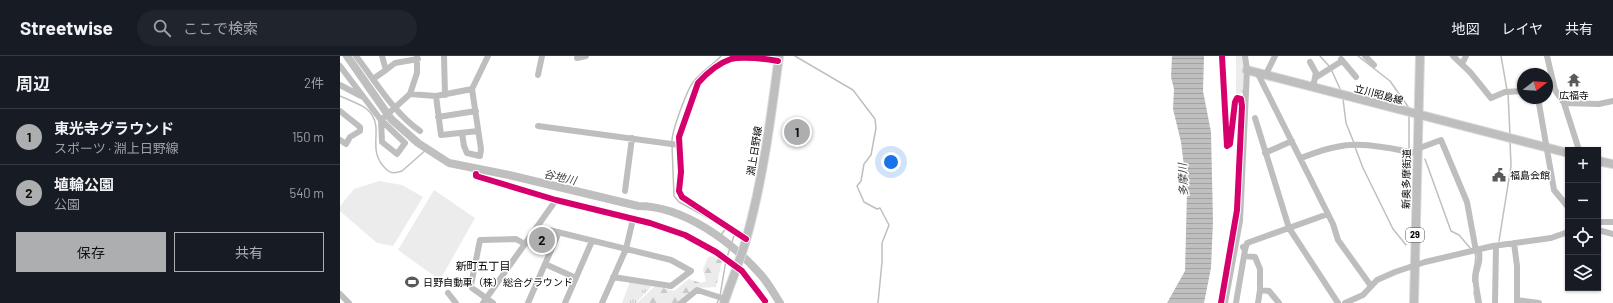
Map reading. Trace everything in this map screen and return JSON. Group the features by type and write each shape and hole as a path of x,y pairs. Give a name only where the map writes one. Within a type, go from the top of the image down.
{"main road":[{"name":"新奥多摩街道","path":"1414,303 1417,151 1412,113 1420,56"},
{"name":"淵上日野線","path":"737,266 744,248 764,163 778,59"},
{"name":"立川昭島線","path":"1246,70 1565,152"},
{"path":"1601,162 1613,164"},
{"path":"724,301 737,266"}],"street":[{"path":"356,56 395,110 420,131"},
{"path":"382,56 386,70"},
{"path":"444,56 445,95"},
{"path":"462,133 464,146 467,153 480,156 481,150 472,89 488,56"},
{"path":"538,75 542,56"},
{"path":"577,58 586,56"},
{"path":"1225,303 1240,221 1246,70 1245,56"},
{"path":"1266,74 1275,56"},
{"path":"1365,56 1374,65"},
{"path":"1453,56 1462,64 1491,98 1507,92 1517,91"},
{"path":"1462,64 1466,56"},
{"path":"1547,56 1555,90 1564,103 1578,147"},
{"path":"373,79 395,63 418,58 417,73 410,94 395,110 382,120"},
{"path":"746,239 682,198 679,191 681,172 674,144 698,83 704,76 730,59 778,59"},
{"path":"1315,78 1341,59 1355,74"},
{"path":"1310,62 1316,73 1313,87"},
{"path":"340,66 382,120 405,143 396,154 382,142 382,120"},
{"path":"1257,72 1301,158 1328,214 1338,240 1371,286"},
{"path":"340,85 364,98"},
{"path":"410,94 436,96 472,89"},
{"path":"436,96 441,135 478,131"},
{"path":"1564,103 1599,104 1613,101"},
{"path":"1539,104 1554,190 1565,203"},
{"path":"340,111 360,127 360,131 350,137 346,144 340,140"},
{"path":"438,116 476,111"},
{"path":"1254,118 1289,228 1338,303"},
{"path":"538,126 674,144"},
{"path":"625,191 632,138"},
{"path":"1301,158 1336,147 1355,146 1417,151 1441,140 1467,202 1475,251 1480,263 1476,273 1479,303"},
{"path":"1265,153 1292,141"},
{"path":"476,174 476,176 556,200 633,218 685,235 716,252 737,266 765,301"},
{"path":"485,301 556,200"},
{"path":"1236,303 1246,244 1328,214"},
{"path":"602,303 626,249 633,218"},
{"path":"1601,222 1613,222"},
{"path":"537,227 671,260 691,270 671,286 613,277"},
{"path":"1601,231 1613,234"},
{"path":"528,303 559,232"},
{"path":"1345,303 1363,295 1371,286 1384,276 1415,266 1496,246 1550,238 1565,233"},
{"path":"471,285 480,240 516,239 525,244"},
{"path":"565,303 592,241"},
{"path":"1514,244 1517,266 1517,301 1539,303"},
{"path":"1496,246 1496,303"},
{"path":"1244,251 1255,257 1260,269 1260,290 1258,303"},
{"path":"545,264 576,278"},
{"path":"458,282 471,285 485,301 493,303"},
{"path":"680,303 697,290 724,301"},
{"path":"1260,290 1269,291 1279,303"},
{"path":"448,293 456,303"},
{"path":"340,294 349,303"}],"green space":[{"path":"1236,56 1243,56 1245,69 1243,93 1236,95"},
{"path":"379,181 402,185 423,197 393,246 377,243 340,211 340,206 354,189"},
{"path":"434,190 475,218 440,280 398,250"},
{"path":"537,227 559,232 548,256 524,246"},
{"path":"713,256 722,261 716,287 698,288 679,303 637,303 655,286 674,291 689,279 701,283 706,281 703,269 708,257"},
{"path":"630,282 652,286 636,303 622,303"}],"shaded area":[{"path":"1172,56 1204,56 1203,91 1211,132 1213,221 1211,268 1204,303 1167,303 1185,271 1187,191 1181,142 1173,109 1174,89 1171,77"}],"waterway":[{"name":"谷地川","path":"347,56 391,119 418,143 449,163 509,175 638,206 673,212 706,228 736,250 764,278 780,303"},
{"path":"672,141 677,120 691,85 697,77 721,56"},
{"path":"795,56 853,90 875,119 876,128 871,155 864,164 861,181 857,186 864,202 877,209 880,208 889,225 882,243 882,262 878,303"},
{"path":"1320,56 1329,66"},
{"path":"1358,56 1390,81 1409,108"},
{"path":"1501,56 1507,90"},
{"path":"1331,69 1341,91"},
{"path":"1508,93 1510,135"},
{"path":"340,96 362,106 372,115 376,128 377,156 387,170 394,173 402,171 427,149"},
{"path":"1343,99 1346,123 1354,143"},
{"path":"1409,116 1409,148"},
{"path":"1499,241 1511,166 1510,141"},
{"path":"672,145 674,196 679,202 710,219"},
{"path":"1355,147 1363,168 1393,229 1406,245"},
{"path":"1425,159 1451,231 1459,235 1471,249"},
{"path":"719,238 726,228"},
{"name":"谷地川","path":"727,257 734,236"},
{"path":"1473,282 1476,260 1475,253"},
{"path":"720,296 726,260"},
{"path":"1474,292 1476,303"},
{"path":"717,303 719,299"}],"cycle path":[{"path":"1221,303 1237,210 1242,106 1241,99 1237,98 1235,102 1230,144 1227,146 1222,56"},
{"path":"746,239 682,197 679,191 681,172 679,137 698,83 713,69 722,63 735,58 754,58 778,61"},
{"path":"476,174 476,176 556,200 650,223 685,235 716,252 742,271 765,301"}],"place":[{"name":"広福寺","path":"1574,80"},
{"name":"東光寺グラウンド","path":"797,132"},
{"name":"福島会館","path":"1499,175"},
{"name":"埴輪公園","path":"542,240"},
{"name":"日野自動車（株）総合グラウンド","path":"412,282"}],"district":[{"name":"新町五丁目","path":"483,266"}],"water label":[{"name":"多摩川","path":"1183,180"}]}
